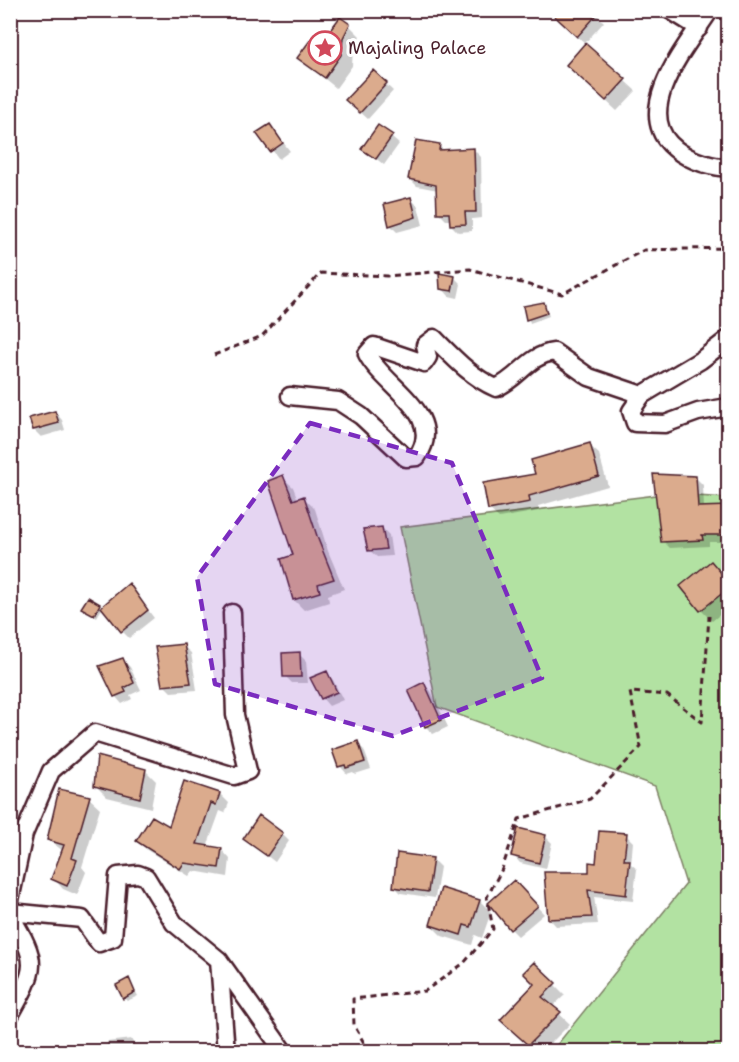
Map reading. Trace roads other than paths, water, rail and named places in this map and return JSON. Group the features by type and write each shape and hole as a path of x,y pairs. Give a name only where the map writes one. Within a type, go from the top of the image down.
{"street":[{"path":"670,10 699,28"},
{"path":"710,10 666,80 656,115 666,140 678,152 713,167 729,168"},
{"path":"290,396 338,402 361,416 406,458 417,457 423,448 426,432 420,413 374,367 367,354 374,346 424,363 428,357 425,345 434,338 463,368 482,382 496,388 508,382 540,354 554,352 589,377 642,395"},
{"path":"729,339 701,360 642,395 631,411 635,423 665,424 698,412 729,407"},
{"path":"10,900 24,834 51,771 95,733 234,776 248,771 235,715 232,613"},
{"path":"10,913 82,919 99,943 113,938 118,876 138,874 146,877 174,923 219,960 284,1052"},
{"path":"10,913 32,952 33,970 10,1015"},
{"path":"219,960 226,1052"}],"place":[{"name":"Majaling Palace","path":"325,48"}]}
